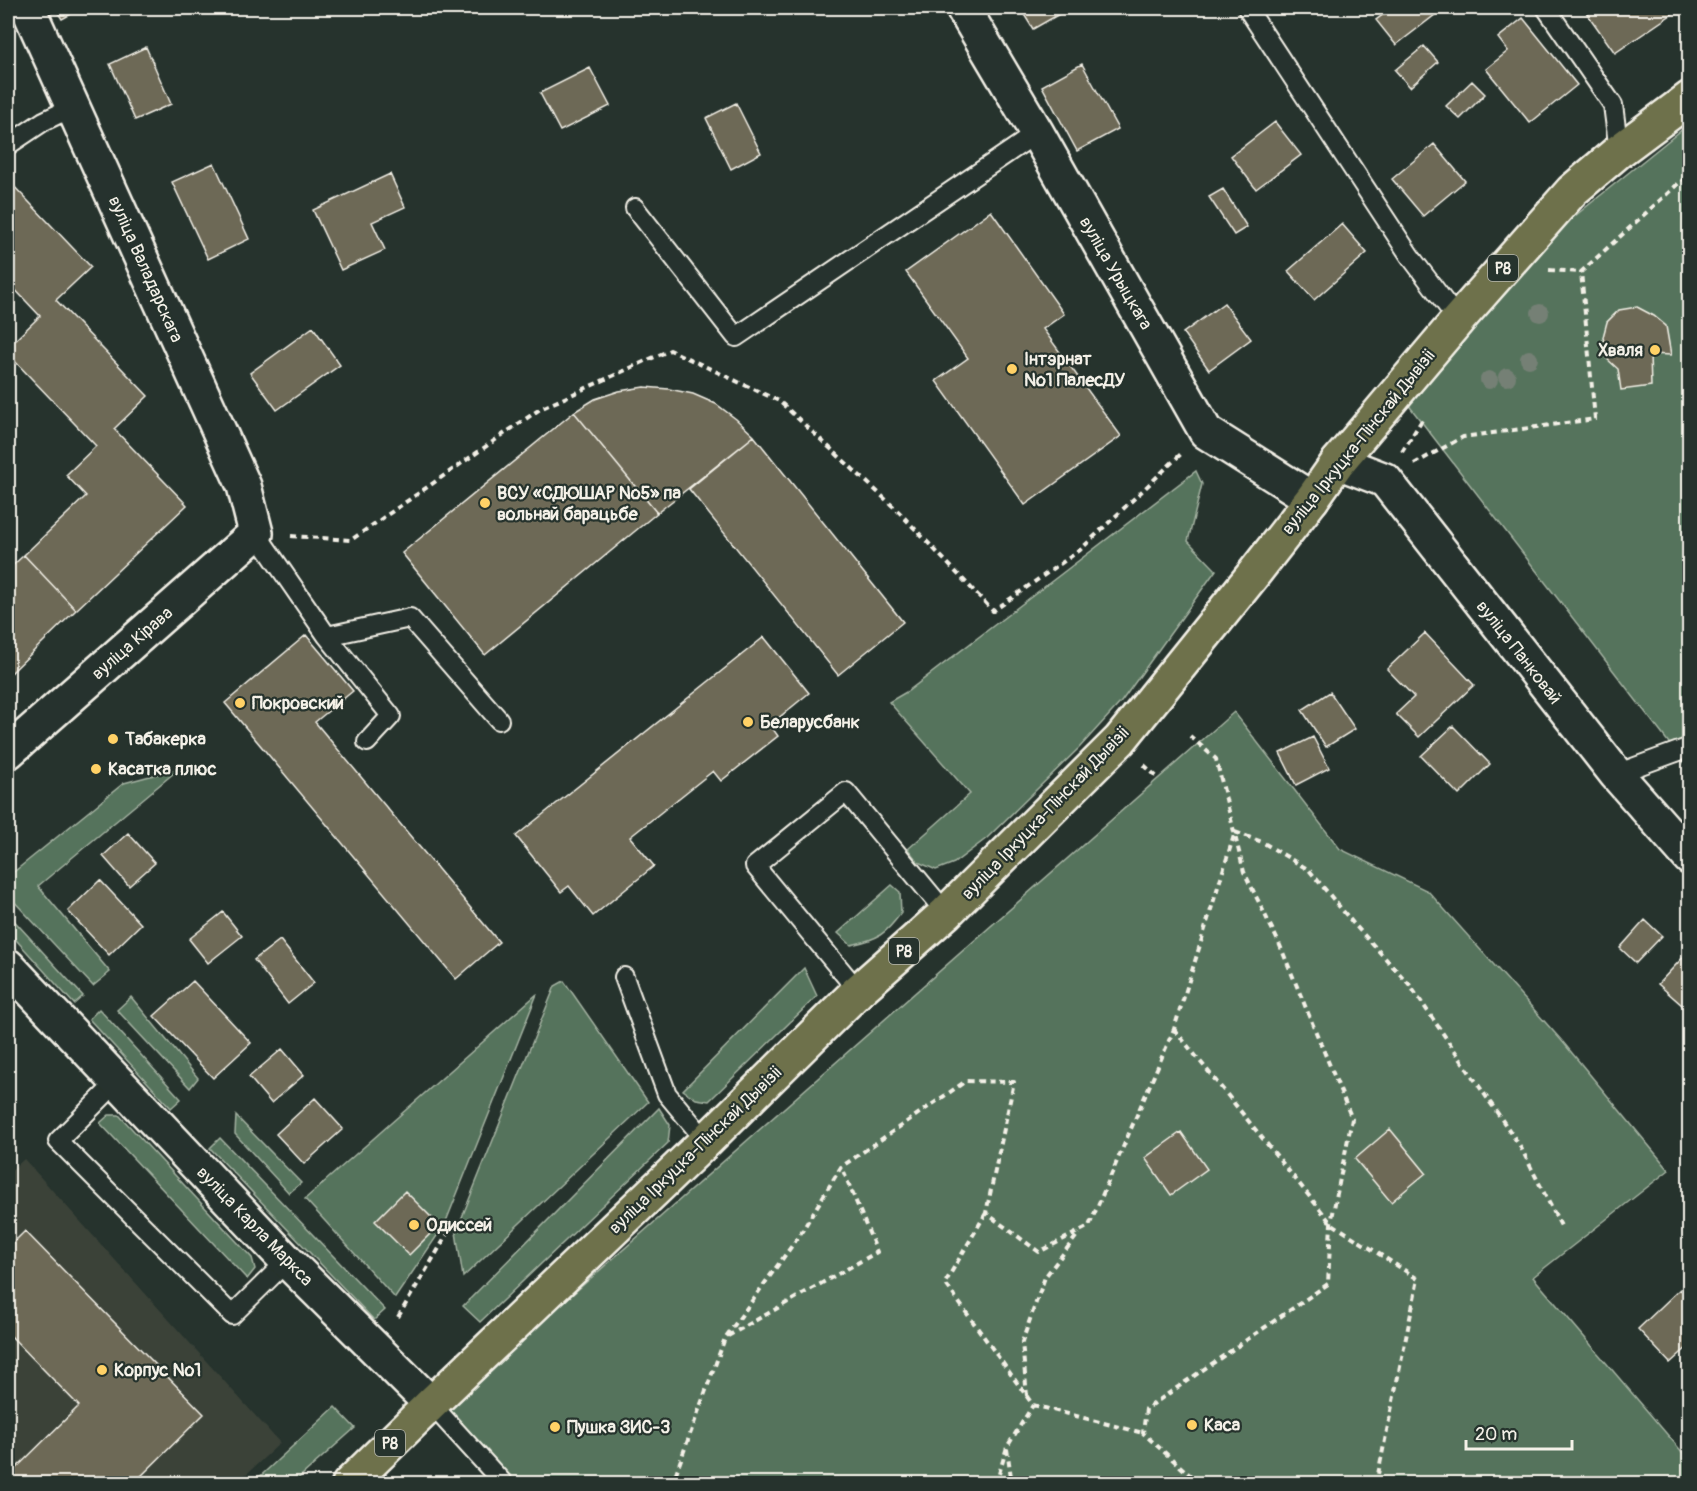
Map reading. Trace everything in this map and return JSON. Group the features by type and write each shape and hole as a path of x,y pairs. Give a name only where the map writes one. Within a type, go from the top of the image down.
{"main road":[{"name":"вуліца Іркуцка-Пінскай Дывізіі","path":"349,1484 706,1141 858,991 946,914 1119,740 1312,499 1338,462 1522,246 1572,191 1619,151 1689,98"}],"street":[{"name":"вуліца Валадарскага","path":"28,8 244,486 256,533"},
{"name":"вуліца Урыцкага","path":"963,8 1206,432 1312,499"},
{"path":"1338,462 1385,480"},
{"name":"вуліца Панковай","path":"1385,480 1616,774 1689,858"},
{"name":"вуліца Кірава","path":"8,752 256,533"},
{"name":"вуліца Карла Маркса","path":"8,966 287,1261 431,1404"}],"lane":[{"path":"1247,8 1410,256 1458,320"},
{"path":"1546,8 1613,105 1619,151"},
{"path":"8,145 44,121 73,107"},
{"path":"635,208 736,337 1036,133"},
{"path":"256,533 327,636 391,716 367,742"},
{"path":"327,636 410,618 499,720"},
{"path":"1616,774 1689,747"},
{"path":"858,991 755,866 846,792 946,914"},
{"path":"624,977 667,1094 706,1141"},
{"path":"117,1082 58,1141 232,1315 287,1261"},
{"name":"вуліца Карла Маркса","path":"431,1404 504,1484"}],"path":[{"path":"1385,480 1463,437 1595,419 1581,272 1689,173"},
{"path":"256,533 351,540 540,409 670,350 779,401 896,509 993,611 1080,550 1184,450"},
{"path":"1143,1433 1146,1409 1329,1284 1331,1223 1352,1119 1279,943 1244,872 1216,759 1191,736"},
{"path":"986,1213 1039,1252 1089,1226 1174,1029 1235,832"},
{"path":"1235,832 1262,842 1309,870 1353,923 1409,984 1520,1146 1561,1226"},
{"path":"1174,1029 1331,1223 1418,1279 1376,1484"},
{"path":"672,1484 725,1338 799,1236 841,1167 966,1081 1014,1082 986,1213 945,1283 1033,1405 1143,1433 1200,1484"},
{"path":"725,1338 877,1252 841,1167"},
{"path":"1028,1398 1022,1342 1045,1277 1082,1230"},
{"path":"398,1317 447,1235"},
{"path":"996,1484 1007,1447 1033,1405"},
{"path":"1007,1447 1012,1484"}],"shaded area":[{"path":"24,1159 280,1443 237,1483 8,1484 8,1174"}],"green space":[{"path":"1689,124 1689,769 1407,403 1534,249"},
{"path":"1196,471 1202,484 1188,541 1216,570 1121,702 1079,748 987,838 954,863 936,870 918,862 908,849 970,794 889,702 908,691"},
{"path":"1234,712 1340,849 1428,891 1562,1041 1669,1170 1533,1277 1689,1460 1689,1483 512,1483 441,1410"},
{"path":"180,768 38,886 110,972 93,986 9,896 10,875 124,783"},
{"path":"892,885 900,892 901,913 880,935 851,945 838,933"},
{"path":"8,914 83,996 74,1004 8,931"},
{"path":"804,968 817,996 709,1101 696,1099 683,1090"},
{"path":"564,981 648,1102 463,1277 456,1232 555,986"},
{"path":"537,994 445,1224 395,1298 305,1199"},
{"path":"131,997 198,1078 190,1088 117,1010"},
{"path":"99,1009 181,1099 171,1108 89,1019"},
{"path":"659,1108 670,1125 668,1143 480,1322 463,1306"},
{"path":"109,1115 119,1115 252,1258 255,1269 247,1279 100,1123"},
{"path":"236,1116 301,1183 289,1193 235,1134"},
{"path":"220,1138 385,1310 374,1320 210,1148"},
{"path":"335,1407 355,1428 293,1483 253,1483"}],"building":[{"path":"55,8 82,8 62,19"},
{"path":"1020,8 1070,8 1033,29"},
{"path":"1392,8 1444,8 1396,45 1376,20"},
{"path":"1583,8 1681,8 1615,53"},
{"path":"1523,18 1577,85 1530,123 1486,69 1508,51 1498,38"},
{"path":"1424,46 1438,62 1410,87 1395,70"},
{"path":"146,47 171,104 135,120 110,64"},
{"path":"1082,64 1118,129 1077,151 1042,86"},
{"path":"590,68 610,106 560,131 540,93"},
{"path":"1472,81 1485,94 1460,119 1446,106"},
{"path":"736,103 761,153 731,169 706,118"},
{"path":"1275,122 1301,155 1256,189 1231,156"},
{"path":"1434,144 1465,181 1423,216 1392,179"},
{"path":"214,163 249,239 208,259 172,182"},
{"path":"390,174 405,207 372,222 385,250 341,270 313,210"},
{"path":"8,180 91,267 56,300 148,396 114,429 187,505 76,610 24,555 86,496 66,475 96,446 8,354 8,347 40,316 8,282"},
{"path":"1223,189 1247,227 1234,235 1209,197"},
{"name":"Інтэрнат №1 ПалесДУ","path":"991,211 1064,314 1043,329 1121,436 1025,505 936,381 968,358 906,272"},
{"path":"1342,224 1367,253 1314,300 1288,271"},
{"path":"1224,303 1251,339 1209,370 1183,333"},
{"path":"1637,307 1666,326 1671,355 1650,354 1651,386 1621,390 1618,369 1606,358 1603,337 1607,322 1619,310"},
{"path":"313,327 340,365 277,410 250,373"},
{"path":"644,387 693,394 716,404 754,436 657,513 574,412 595,399 619,391"},
{"path":"574,412 657,513 485,655 402,553"},
{"path":"754,436 903,622 838,675 689,489"},
{"path":"24,555 76,610 8,676 8,570"},
{"path":"1425,633 1474,685 1419,737 1396,714 1414,697 1387,669"},
{"path":"306,635 353,691 315,722 499,942 456,979 225,703"},
{"path":"764,637 809,693 770,725 778,736 721,781 713,771 630,837 654,866 593,916 569,886 561,892 516,836"},
{"path":"1330,692 1355,729 1326,747 1302,710"},
{"path":"1453,726 1490,764 1459,795 1421,756"},
{"path":"1313,737 1329,768 1296,785 1280,753"},
{"path":"128,833 155,863 129,886 103,856"},
{"path":"100,880 141,924 109,955 68,911"},
{"path":"223,912 242,936 208,963 189,939"},
{"path":"1645,920 1662,936 1636,963 1620,948"},
{"path":"280,940 314,983 288,1004 254,960"},
{"path":"1690,950 1690,1012 1658,984"},
{"path":"193,981 251,1043 213,1078 154,1016"},
{"path":"282,1049 304,1075 271,1103 249,1077"},
{"path":"315,1098 343,1129 304,1164 276,1134"},
{"path":"1390,1129 1426,1173 1391,1202 1355,1159"},
{"path":"1181,1132 1207,1169 1171,1195 1145,1158"},
{"path":"405,1191 439,1225 409,1255 375,1221"},
{"name":"Корпус №1","path":"25,1231 204,1414 133,1484 8,1484 8,1476 79,1406 8,1333 8,1248"},
{"path":"1680,1289 1690,1299 1690,1345 1670,1363 1638,1329"}],"place":[{"name":"Хваля","path":"1655,350"},
{"name":"Інтэрнат №1 ПалесДУ","path":"1012,369"},
{"name":"ВСУ «СДЮШАР №5» па вольнай барацьбе","path":"485,503"},
{"name":"Покровский","path":"240,703"},
{"name":"Беларусбанк","path":"748,722"},
{"name":"Табакерка","path":"113,739"},
{"name":"Касатка плюс","path":"96,769"},
{"name":"Одиссей","path":"414,1225"},
{"name":"Корпус №1","path":"102,1370"},
{"name":"Каса","path":"1192,1425"},
{"name":"Пушка ЗИС-3","path":"555,1427"}]}
